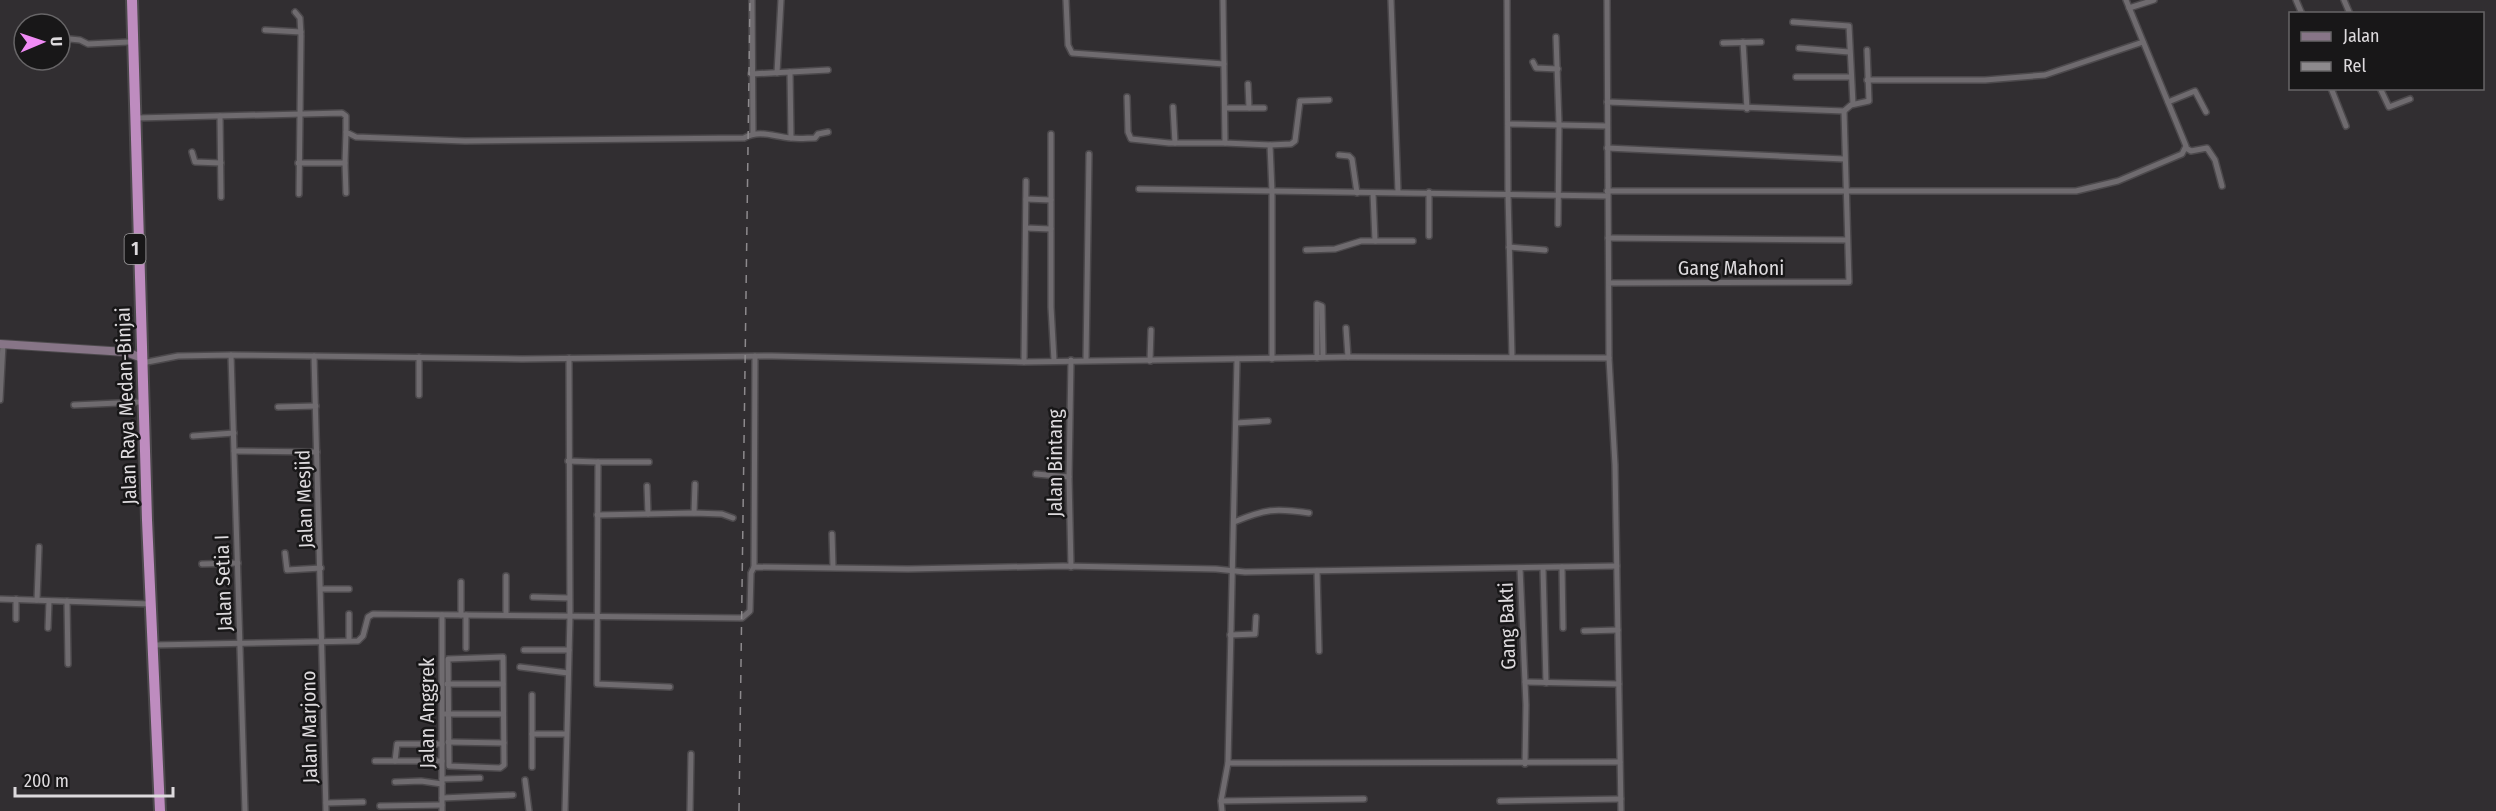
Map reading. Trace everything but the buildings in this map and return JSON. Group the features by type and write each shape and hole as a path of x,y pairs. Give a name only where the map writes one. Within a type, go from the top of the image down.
{"highway":[{"name":"Jalan Raya Medan-Binjai","path":"130,0 129,42 153,811"},
{"name":"Jalan Raya Medan-Binjai","path":"130,0 136,118 140,507 153,645 159,811"}],"street":[{"path":"752,0 753,133"},
{"path":"777,73 781,0"},
{"path":"1066,0 1068,45 1072,53 1224,64"},
{"path":"1223,0 1225,143"},
{"path":"1391,0 1398,192"},
{"path":"1507,0 1512,357"},
{"path":"1607,0 1609,358 1617,566 1621,811"},
{"path":"1139,189 1508,194 2087,190 2146,170 2182,154 2186,148 2185,140 2126,0"},
{"path":"2129,8 2154,0"},
{"path":"295,12 300,18 301,32 299,194"},
{"path":"1793,22 1847,25 1852,104"},
{"path":"265,30 301,32"},
{"path":"1556,37 1559,124 1558,224"},
{"path":"72,39 88,44 129,42"},
{"path":"1743,42 1748,109"},
{"path":"1723,43 1761,42"},
{"path":"1867,80 1985,80 2045,75 2143,42"},
{"path":"1799,48 1849,52"},
{"path":"1607,102 1844,111 1852,104 1869,101 1867,50"},
{"path":"1533,62 1536,68 1558,69"},
{"path":"751,74 828,70"},
{"path":"790,72 791,138"},
{"path":"1796,78 1850,77"},
{"path":"1248,84 1249,108"},
{"path":"2332,90 2346,126"},
{"path":"2381,90 2389,107 2410,99"},
{"path":"2168,102 2195,91 2206,111"},
{"path":"1127,97 1130,138 1135,140 1270,145 1294,142 1300,100 1329,100"},
{"path":"1173,107 1175,143"},
{"path":"1225,108 1264,108"},
{"path":"1608,238 1848,240 1844,111"},
{"path":"136,118 344,114 346,193"},
{"path":"220,116 221,196"},
{"path":"1508,123 1607,126"},
{"path":"346,132 356,137 465,141 744,138 753,133 791,138 815,138 818,134 828,132"},
{"path":"1051,134 1054,360"},
{"path":"1270,145 1272,359"},
{"path":"2186,148 2191,151 2207,147 2215,160 2222,186"},
{"path":"1607,148 1844,159"},
{"path":"192,152 195,162 220,163"},
{"path":"1086,360 1089,153"},
{"path":"1339,155 1349,156 1352,159 1357,193"},
{"path":"298,163 345,163"},
{"path":"1024,362 1026,181"},
{"path":"1429,192 1429,236"},
{"path":"1373,193 1375,241"},
{"path":"1026,199 1051,200"},
{"path":"1026,228 1051,229"},
{"name":"Gang Mahoni","path":"1609,283 1845,283 1850,279 1848,240"},
{"path":"1306,250 1335,249 1353,243 1375,241 1413,241"},
{"path":"1509,247 1545,250"},
{"path":"1317,304 1322,306 1320,357 1317,304"},
{"path":"1346,328 1348,357"},
{"path":"1150,361 1151,330"},
{"path":"0,400 2,344 178,356 569,358 755,356 1024,362 1320,357 1609,358"},
{"name":"Jalan Setia I","path":"231,355 245,811"},
{"name":"Jalan Mesjid","path":"314,356 322,642"},
{"path":"153,645 322,642 361,639 368,617 374,614 745,617 751,607 751,573 754,567 755,356"},
{"path":"418,357 419,395"},
{"path":"565,811 570,616 569,358"},
{"path":"1222,811 1221,801 1228,764 1237,359"},
{"name":"Jalan Bintang","path":"1071,360 1069,477 1071,567"},
{"path":"74,405 140,402"},
{"path":"278,407 316,406"},
{"path":"1236,423 1268,421"},
{"path":"193,436 234,433"},
{"path":"234,451 318,452"},
{"path":"568,462 649,462"},
{"path":"598,462 597,684 670,687"},
{"path":"1036,474 1069,477"},
{"path":"694,513 695,484"},
{"path":"647,486 648,514"},
{"path":"1234,522 1265,510 1279,509 1309,513"},
{"path":"597,515 694,513 722,514 734,518"},
{"path":"832,534 833,567"},
{"path":"37,600 39,547"},
{"path":"285,554 287,570 321,568"},
{"path":"202,564 238,563"},
{"path":"754,567 1216,568 1231,572 1617,566"},
{"path":"1562,567 1563,628"},
{"name":"Gang Bakti","path":"1520,568 1525,682 1525,764"},
{"path":"1543,568 1546,683"},
{"path":"1317,571 1318,651"},
{"path":"506,576 506,615"},
{"path":"461,582 466,648"},
{"path":"321,589 349,590"},
{"path":"533,597 570,598"},
{"path":"0,599 148,604"},
{"path":"16,599 16,619"},
{"path":"48,628 49,601"},
{"path":"67,601 68,664"},
{"path":"349,614 349,640"},
{"name":"Jalan Anggrek","path":"442,615 445,714 442,805"},
{"path":"1230,635 1255,634 1256,617"},
{"path":"1584,631 1618,630"},
{"name":"Jalan Marjono","path":"322,642 326,811"},
{"path":"524,650 569,651"},
{"path":"445,743 449,766 500,768 504,765 502,657 451,658 447,663 445,714 503,714"},
{"path":"520,667 568,673"},
{"path":"1525,682 1619,684"},
{"path":"447,684 503,684"},
{"path":"532,694 532,767"},
{"path":"532,735 566,734"},
{"path":"395,760 397,744 504,743"},
{"path":"690,811 691,754"},
{"path":"375,760 442,761"},
{"path":"1228,764 1620,762"},
{"path":"395,782 442,782 480,778"},
{"path":"525,780 529,811"},
{"path":"380,806 442,805 513,795"},
{"path":"1500,801 1621,799"},
{"path":"1221,801 1364,800"},
{"path":"326,803 363,802"}],"railway":[{"path":"739,811 750,0"}]}
